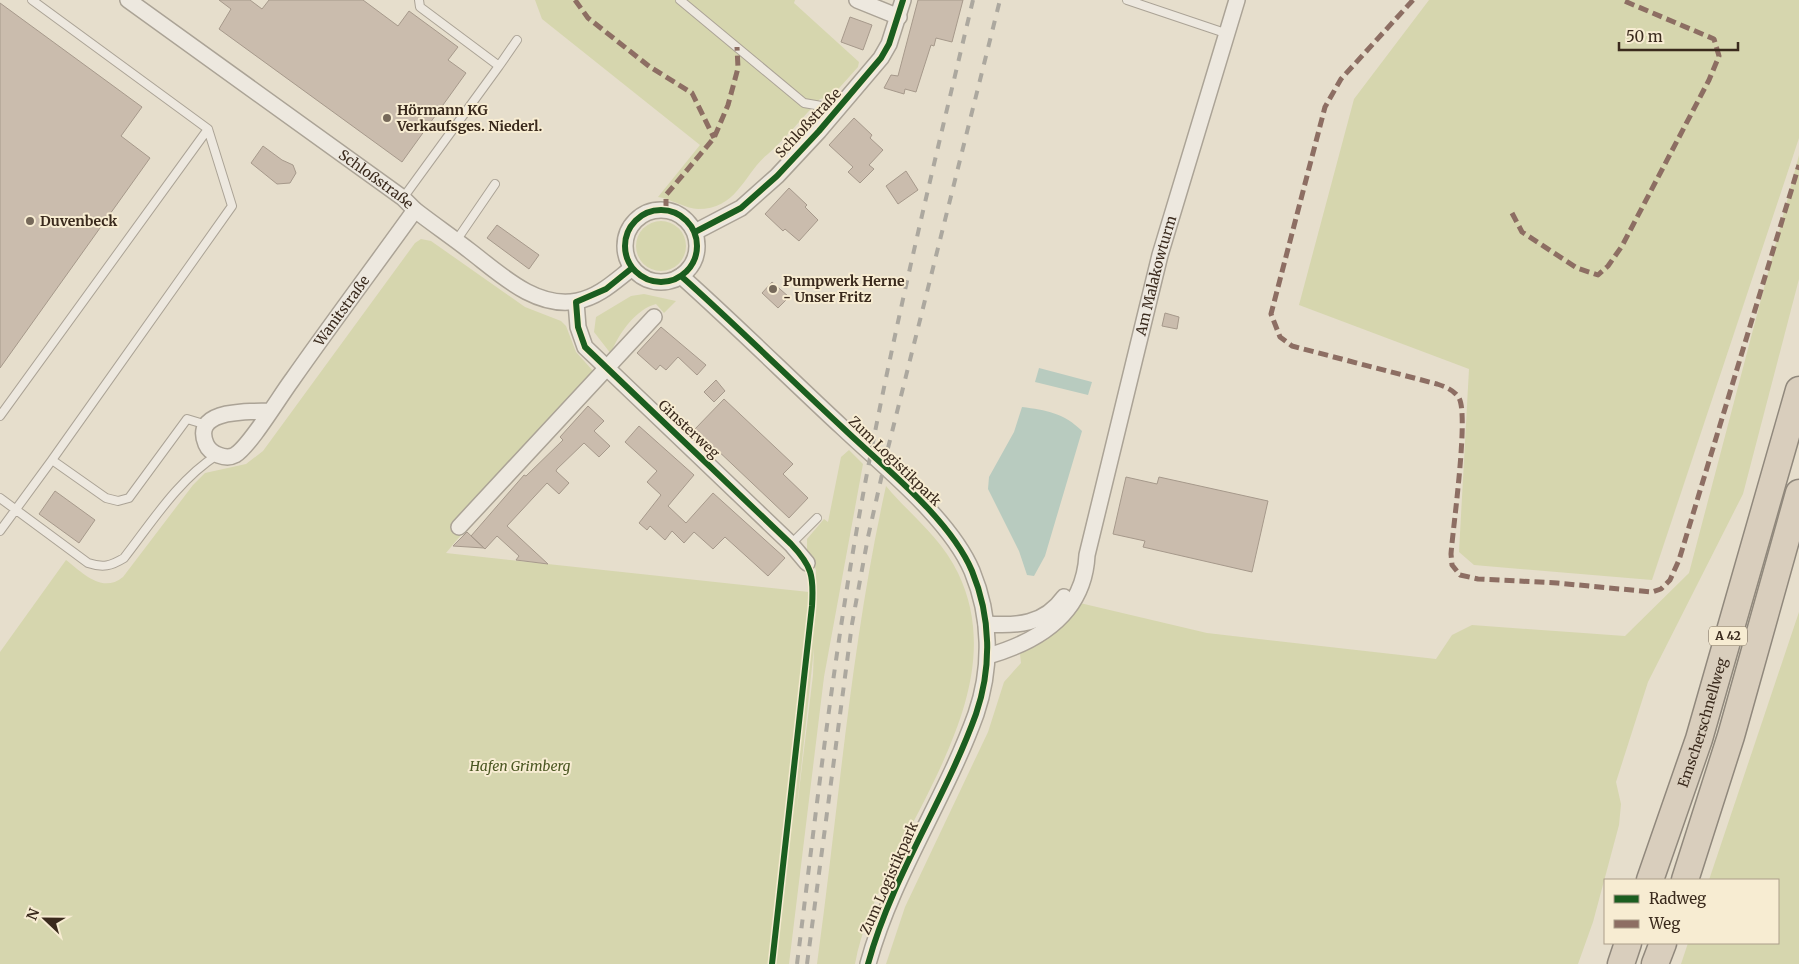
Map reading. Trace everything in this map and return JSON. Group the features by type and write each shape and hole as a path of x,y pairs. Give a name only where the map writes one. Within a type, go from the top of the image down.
{"highway":[{"name":"Emscherschnellweg","path":"1650,879 1699,739 1799,390"},
{"name":"A 42","path":"1685,879 1731,736 1799,493"},
{"path":"1621,964 1628,944"},
{"path":"1655,964 1663,944"}],"street":[{"name":"Schloßstraße","path":"128,0 403,198 415,210 513,284 533,295 554,302 576,302 606,289 632,268"},
{"path":"857,0 898,17"},
{"name":"Schloßstraße","path":"695,232 741,208 777,176 839,108 881,58 903,0"},
{"name":"Am Malakowturm","path":"988,656 1012,648 1036,636 1056,621 1071,604 1086,576 1087,554 1158,264 1237,0"},
{"path":"657,209 675,212 690,224 695,232 697,252 689,270 681,276 673,280 655,282 646,279 632,268 625,250 627,231 632,223 647,212 657,209"},
{"name":"Wanitstraße","path":"217,455 233,456 241,450 415,210"},
{"name":"Zum Logistikpark","path":"681,276 938,520 972,570 986,624 988,656 986,675 976,714 888,905 868,964"},
{"name":"Ginsterweg","path":"576,302 578,327 585,348 791,544 808,563"},
{"path":"459,527 654,317"},
{"path":"217,455 209,450 204,434 207,425 215,416 224,413 270,411"},
{"name":"Am Malakowturm","path":"986,624 1032,623 1045,617 1068,591 1087,554"}],"lane":[{"path":"0,531 232,206 208,129 32,0"},
{"path":"419,0 420,7 499,66"},
{"path":"680,0 804,103 839,108"},
{"path":"1127,0 1228,34"},
{"path":"403,198 517,40"},
{"path":"0,416 208,129"},
{"path":"456,241 495,184"},
{"path":"52,460 106,498 118,501 129,498 187,419 207,425"},
{"path":"0,498 88,563 99,567 112,566 124,558 186,480 201,465 217,455"},
{"path":"791,544 816,518"}],"green space":[{"path":"535,0 795,0 794,3 859,62 858,67 832,96 820,99 760,162 731,197 712,207 694,209 658,197 700,145 542,19"},
{"path":"1429,0 1799,0 1799,138 1652,580 1474,565 1459,552 1469,369 1299,305 1354,99"},
{"path":"1799,155 1799,279 1743,494 1648,682 1616,782 1621,804 1619,825 1593,922 1578,964 886,964 905,907 988,732 1004,682 1021,663 1020,654 1050,636 1080,603 1207,633 1436,659 1452,635 1472,625 1625,636 1689,573"},
{"path":"661,221 670,223 681,232 686,246 684,255 675,266 661,271 652,269 641,260 636,246 638,237 647,226"},
{"name":"Hafen Grimberg","path":"421,239 431,241 525,307 561,321 566,326 576,352 594,372 453,527 461,535 446,553 809,592 808,597 816,598 816,570 807,550 807,539 824,519 828,522 841,457 849,450 863,464 824,677 789,964 0,964 0,652 66,560 93,580 100,583 115,582 123,577 193,485 205,473 246,464 263,451 415,243","holes":["814,648 813,675 796,816"]},
{"path":"644,294 676,301 664,313 656,304 641,311 623,331 611,354 594,332 596,317 631,296"},
{"path":"886,486 934,537 958,573 973,622 972,672 959,722 939,771 890,869 869,917 855,964 817,964 855,664 874,545"},
{"path":"1799,612 1799,964 1681,964 1688,944 1779,944 1779,879 1709,879"}],"shaded area":[{"path":"1039,368 1092,382 1088,395 1035,382"},
{"path":"1022,407 1054,413 1068,420 1082,431 1045,556 1034,576 1027,575 1019,551 988,489 989,477 1014,432"}],"building":[{"name":"Hörmann KG Verkaufsges. Niederl.","path":"219,0 250,0 262,9 269,0 363,0 398,26 409,11 458,47 448,60 466,73 402,162 219,29 231,9"},
{"path":"918,0 963,0 952,42 936,38 934,46 931,45 916,92 905,89 904,94 884,88 891,75 898,76"},
{"path":"0,3 142,107 121,136 150,158 0,368"},
{"path":"850,17 872,25 863,50 841,42"},
{"path":"854,118 872,135 870,138 883,150 869,165 874,169 860,183 848,172 853,167 829,145"},
{"path":"263,146 282,160 293,165 296,173 290,183 277,184 251,163"},
{"path":"906,171 918,190 898,204 886,186"},
{"path":"789,188 807,205 805,207 818,220 799,241 785,229 783,231 765,214"},
{"path":"497,225 539,255 529,269 487,238"},
{"name":"Pumpwerk Herne - Unser Fritz","path":"772,282 789,297 778,308 762,293"},
{"path":"1165,313 1179,317 1177,329 1162,326"},
{"path":"661,327 706,365 697,375 678,357 666,370 660,365 656,370 637,353"},
{"path":"716,380 725,391 714,402 704,392"},
{"path":"724,399 793,464 783,474 808,498 789,518 695,429"},
{"path":"588,406 604,421 594,431 610,446 599,457 584,443 556,471 569,483 559,494 547,483 507,526 548,564 516,560 519,556 497,536 485,549 471,536 524,475 526,476 563,440 560,437"},
{"path":"639,426 694,475 668,506 686,523 713,493 785,558 768,576 725,537 713,549 694,532 684,543 672,531 665,540 650,526 647,530 639,523 661,495 647,482 657,471 625,442"},
{"path":"1126,477 1157,484 1159,477 1268,501 1252,572 1143,547 1145,541 1113,534"},
{"path":"55,491 95,520 79,543 39,514"},
{"path":"467,532 484,548 453,546"}],"railway":[{"path":"797,964 839,641 868,467 910,266 973,0"},
{"path":"807,964 852,624 868,537 888,448 1000,0"}],"marked path":[{"path":"575,0 588,18 650,67 692,93 714,138"},
{"path":"1413,0 1341,79 1325,107 1271,314 1280,337 1292,346 1437,384 1457,395 1462,408 1462,426 1460,472 1451,554 1452,565 1460,575 1478,579 1557,583 1652,592 1661,589 1670,580 1679,560 1799,165"},
{"path":"1512,213 1522,232 1577,268 1598,275 1608,266 1622,246 1709,80 1719,56 1714,39 1622,0"},
{"path":"666,209 666,195 714,138 728,105 738,68 737,47"}],"cycle path":[{"path":"695,232 741,208 777,176 819,131 881,58 889,44 903,0"},
{"path":"668,210 687,220 695,232 697,246 695,260 687,272 675,280 654,282 635,272 627,260 625,239 635,220 647,212 668,210"},
{"path":"632,268 606,289 576,302 578,327 585,347 791,544 807,565 812,579 812,606 772,964"},
{"path":"681,276 932,513 962,552 972,571 983,606 986,624 987,660 985,678 976,714 949,777 891,900 868,964"}],"place":[{"name":"Hörmann KG Verkaufsges. Niederl.","path":"387,118"},
{"name":"Duvenbeck","path":"30,221"},
{"name":"Pumpwerk Herne - Unser Fritz","path":"773,289"}]}
